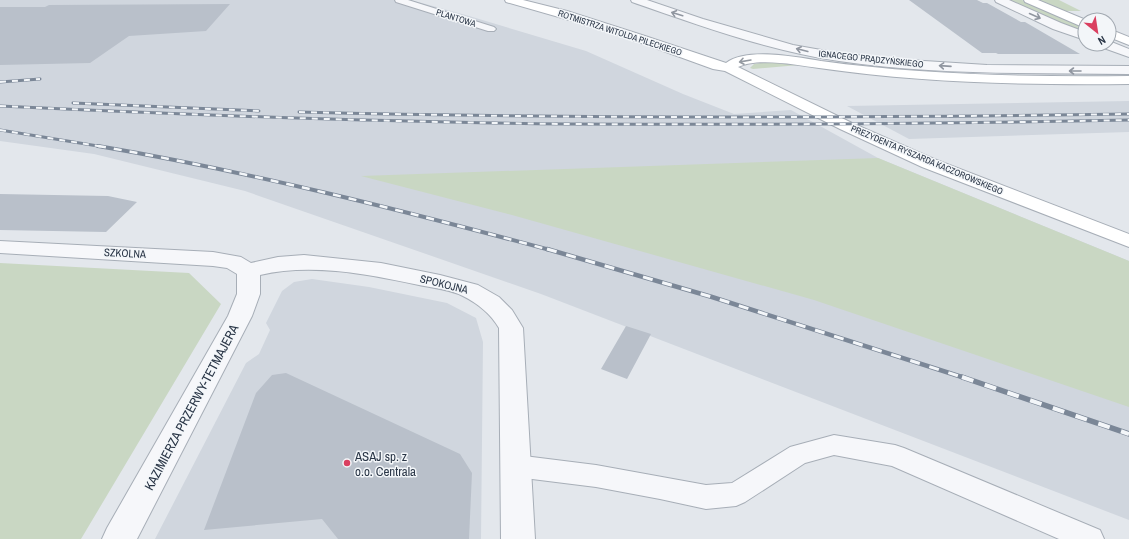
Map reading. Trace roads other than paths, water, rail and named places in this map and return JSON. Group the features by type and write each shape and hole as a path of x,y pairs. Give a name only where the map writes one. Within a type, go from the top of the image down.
{"main road":[{"name":"ROTMISTRZA WITOLDA PILECKIEGO","path":"510,0 606,26 734,71"},
{"path":"1030,0 1077,21"},
{"path":"1117,36 1129,41"},
{"name":"IGNACEGO PRĄDZYŃSKIEGO","path":"839,68 786,73 771,70 734,71 737,63 766,59 804,62 839,68 981,78 1129,80"},
{"name":"PREZYDENTA RYSZARDA KACZOROWSKIEGO","path":"734,71 846,126 928,163 1129,241"},
{"path":"786,73 778,88 790,98"}],"street":[{"name":"IGNACEGO PRĄDZYŃSKIEGO","path":"636,0 674,13 786,46 838,57 893,63 987,69 1129,70"},
{"path":"1000,0 1057,26 1077,33"},
{"path":"1117,48 1129,53"},
{"name":"SZKOLNA","path":"0,247 213,258 233,262 248,271"},
{"name":"SPOKOJNA","path":"248,271 278,264 304,262 381,270 470,290 491,302 504,316 511,328 518,539"},
{"name":"KAZIMIERZA PRZERWY-TETMAJERA","path":"119,539 240,316 247,301 250,287 248,271"}],"lane":[{"name":"PLANTOWA","path":"399,0 491,29"},
{"path":"516,466 660,486 706,497 736,494 799,454 834,445 895,456 1090,539"}],"railway":[{"path":"0,82 40,79"},
{"path":"73,103 259,111"},
{"path":"0,106 284,118 567,124 848,124 1129,120"},
{"path":"299,112 507,116 714,117 1129,114"},
{"path":"0,130 100,146"},
{"path":"100,146 104,147"},
{"path":"100,146 155,156 326,193 550,250"},
{"path":"547,249 712,297 964,378"},
{"path":"964,378 1129,434"}],"place":[{"name":"ASAJ sp. z o.o. Centrala","path":"347,463"}]}
